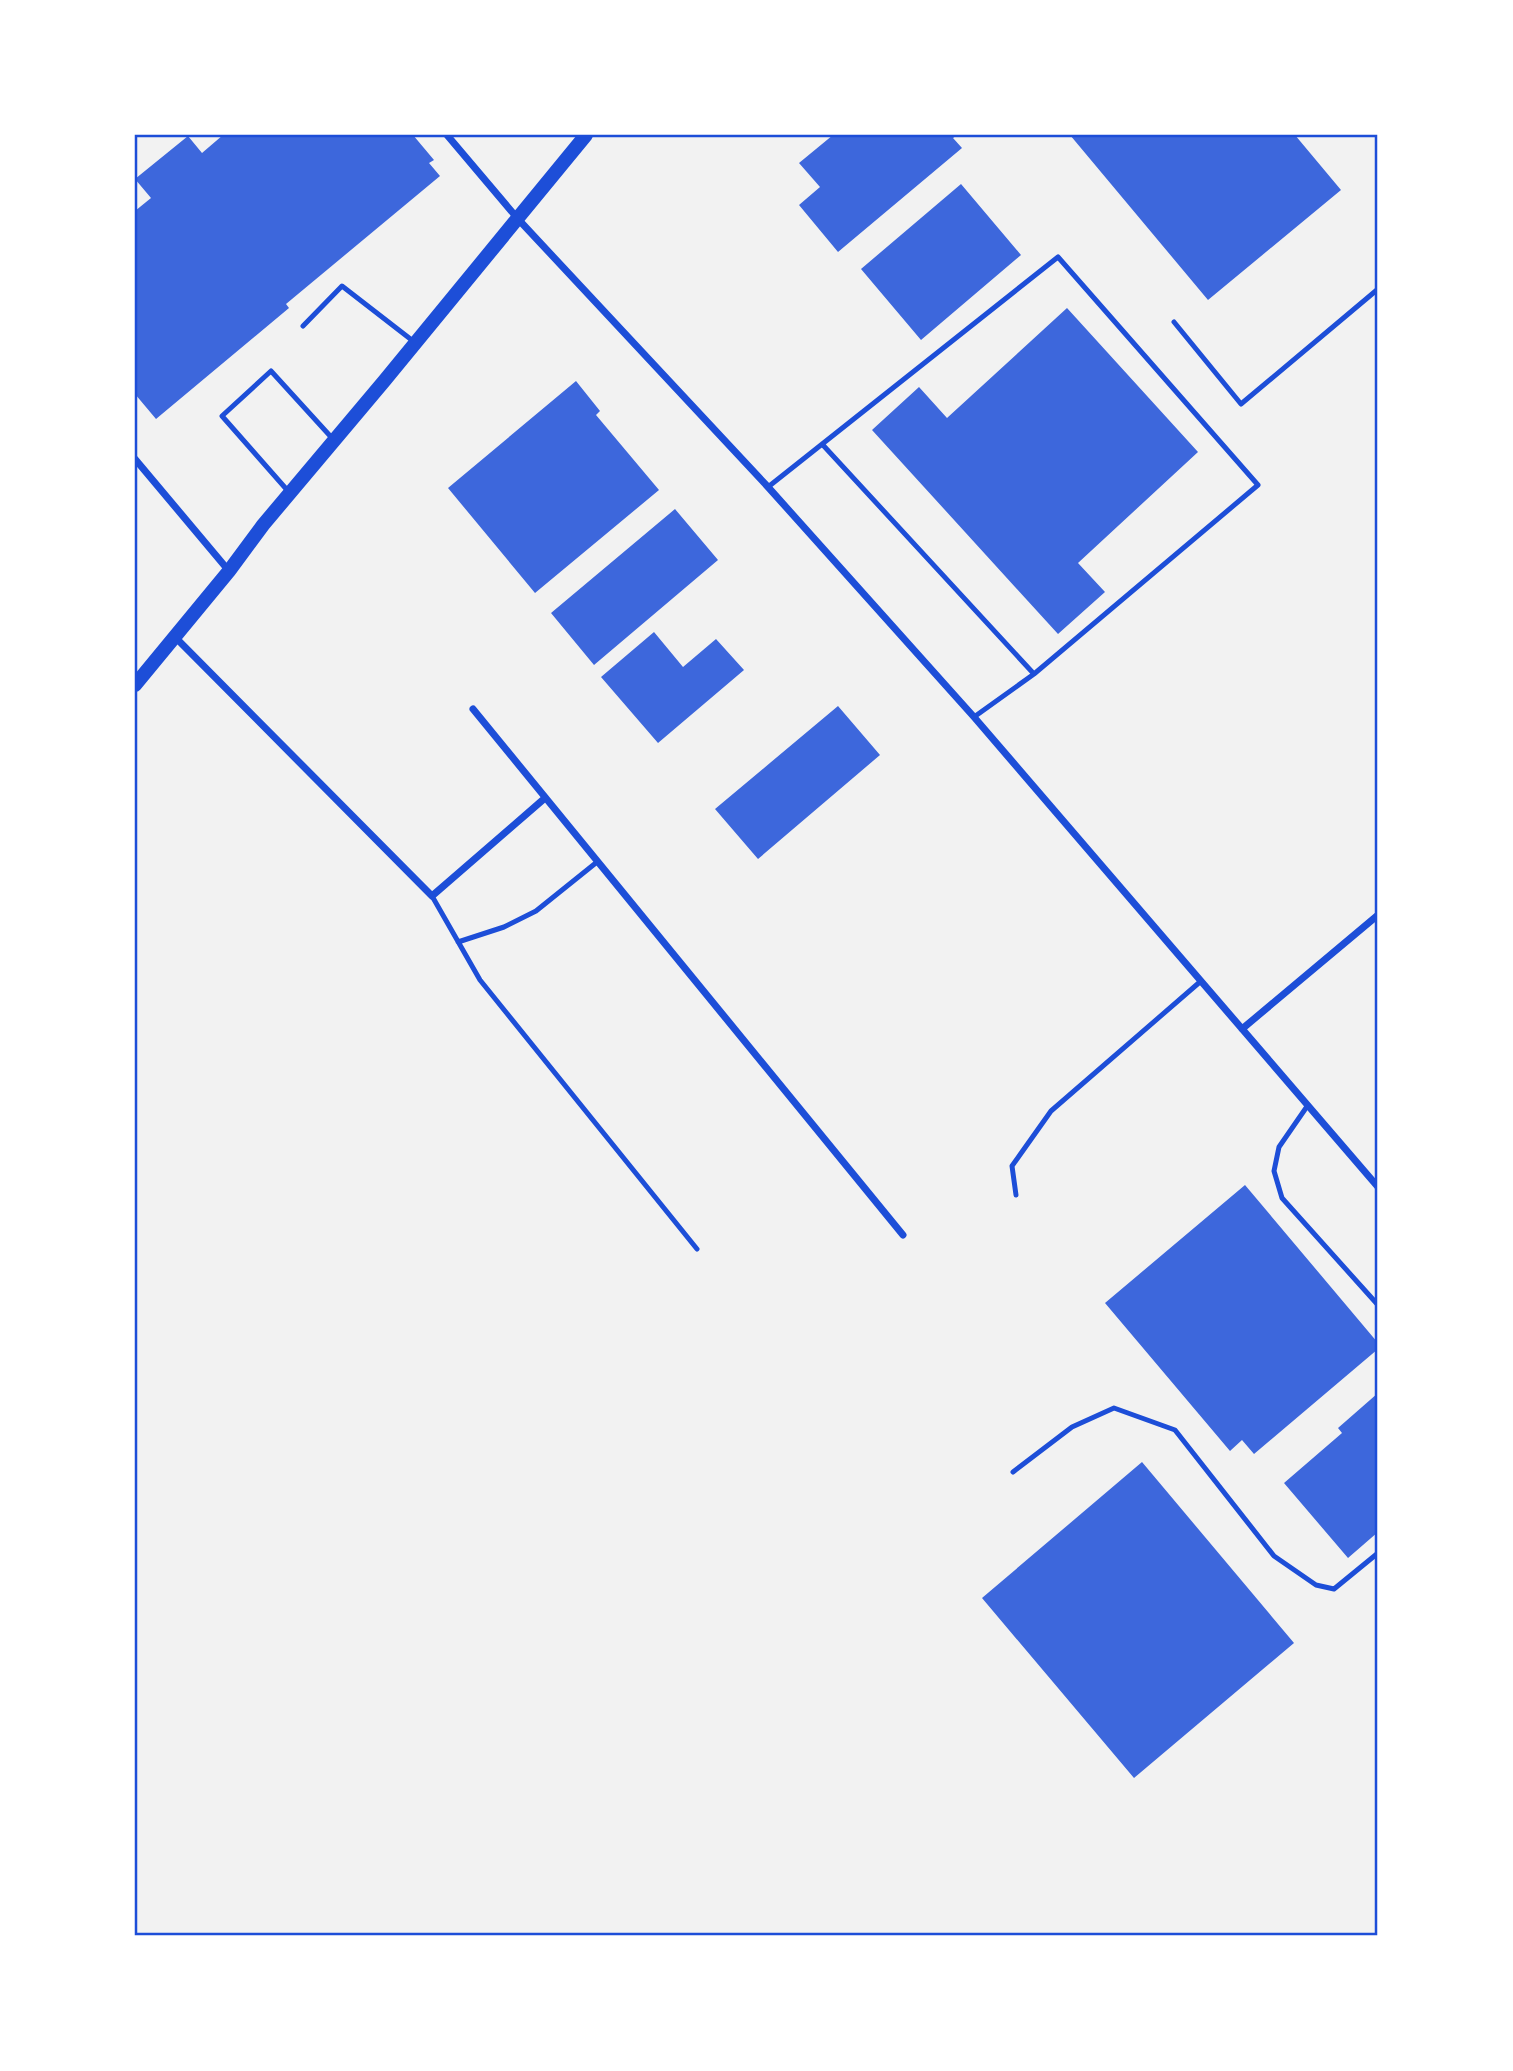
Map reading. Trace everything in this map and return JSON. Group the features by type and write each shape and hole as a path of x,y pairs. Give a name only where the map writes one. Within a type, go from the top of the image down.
{"main road":[{"path":"135,685 229,571 263,525 586,135"}],"street":[{"path":"447,135 518,219 768,487 974,717 1378,1187"},
{"path":"135,459 229,571"},
{"path":"175,637 432,896 545,798"},
{"path":"473,709 903,1235"},
{"path":"1242,1029 1378,915"}],"lane":[{"path":"768,487 1058,257 1258,485 1034,674 974,717"},
{"path":"303,326 342,285 416,343"},
{"path":"1174,322 1241,404 1378,289"},
{"path":"290,493 222,416 271,372 334,440"},
{"path":"822,444 1034,674"},
{"path":"458,942 504,928 536,911 597,862"},
{"path":"432,896 480,980 697,1250"},
{"path":"1016,1195 1012,1166 1051,1111 1201,981"},
{"path":"1308,1105 1279,1147 1274,1171 1282,1198 1378,1305"},
{"path":"1013,1472 1072,1427 1114,1408 1175,1430 1274,1556 1315,1585 1334,1590 1378,1553"}],"building":[{"path":"223,135 413,135 434,160 429,163 440,176 286,304 289,308 156,419 135,394 135,211 151,198 135,179 188,136 202,153"},
{"path":"833,135 957,135 953,138 962,148 838,252 799,205 820,187 799,163"},
{"path":"1070,135 1295,135 1341,190 1208,300"},
{"path":"961,184 1021,255 921,340 861,269"},
{"path":"1067,308 1198,452 1078,563 1105,592 1058,634 872,430 919,387 947,418"},
{"path":"576,381 600,411 596,415 659,490 535,593 448,488"},
{"path":"675,509 718,560 594,665 551,613"},
{"path":"654,632 683,667 716,639 744,670 658,743 601,677"},
{"path":"838,706 880,755 758,859 715,809"},
{"path":"1245,1185 1378,1343 1378,1349 1254,1454 1242,1440 1230,1451 1105,1303"},
{"path":"1378,1393 1378,1532 1348,1558 1284,1483 1342,1433 1338,1428"},
{"path":"1142,1462 1294,1643 1134,1778 982,1598"}]}
